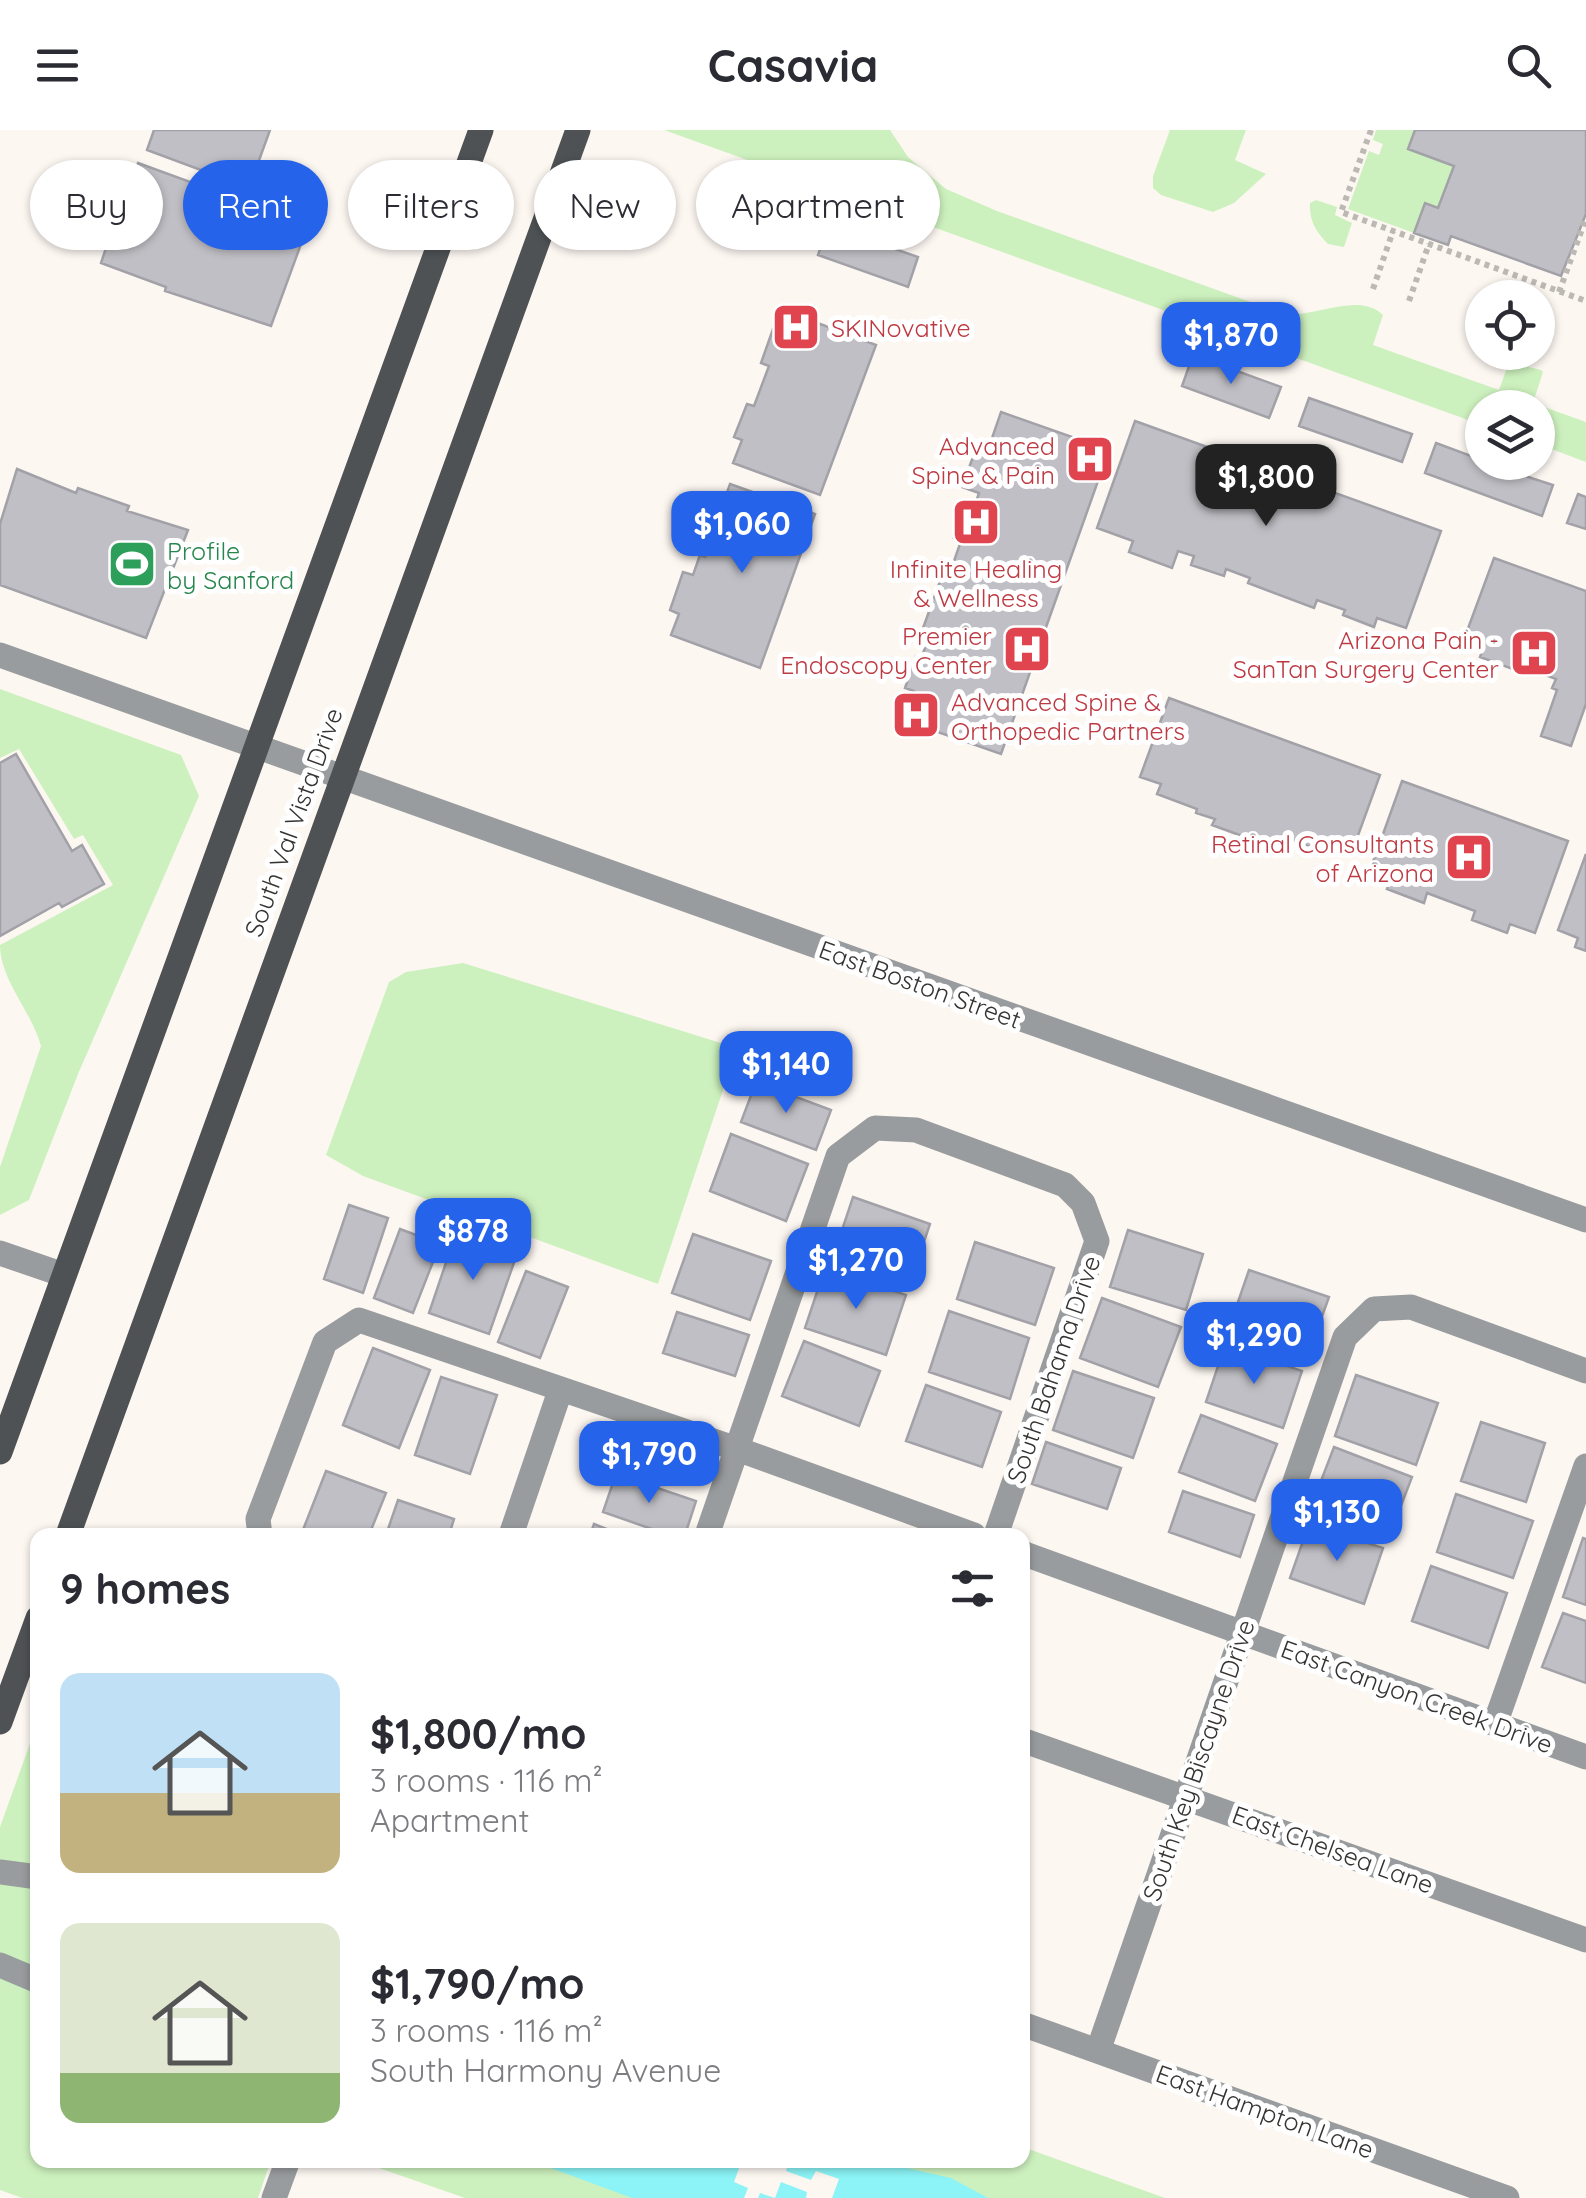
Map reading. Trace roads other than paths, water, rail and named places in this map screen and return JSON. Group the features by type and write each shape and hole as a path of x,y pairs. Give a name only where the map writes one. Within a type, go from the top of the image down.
{"main road":[{"path":"0,1452 480,130"},
{"name":"South Val Vista Drive","path":"71,1528 578,130"},
{"path":"0,1722 30,1640"}],"street":[{"name":"East Boston Street","path":"0,655 1586,1220"},
{"name":"South Bahama Drive","path":"737,1450 838,1156 875,1128 916,1130 1065,1185 1083,1203 1096,1241 998,1528"},
{"path":"0,1253 64,1276"},
{"name":"South Key Biscayne Drive","path":"1098,2052 1345,1337 1374,1309 1411,1307 1586,1371"},
{"path":"259,1528 258,1519 325,1342 359,1320 954,1528"},
{"path":"512,1528 560,1391"},
{"path":"709,1528 737,1450"},
{"path":"1494,1724 1586,1466"},
{"name":"East Canyon Creek Drive","path":"1030,1556 1586,1757"},
{"name":"East Chelsea Lane","path":"1030,1743 1586,1940"},
{"path":"0,1872 30,1877"},
{"path":"0,1965 30,1980"},
{"name":"East Hampton Lane","path":"1030,2027 1507,2198"},
{"path":"274,2198 285,2168"}],"water":[{"path":"551,2168 907,2168 951,2178 988,2198 632,2198"}],"place":[{"name":"SKINovative","path":"796,327"},
{"name":"Advanced Spine & Pain","path":"1090,459"},
{"name":"Infinite Healing & Wellness","path":"976,522"},
{"name":"Profile by Sanford","path":"132,564"},
{"name":"Premier Endoscopy Center","path":"1027,649"},
{"name":"Arizona Pain - SanTan Surgery Center","path":"1534,653"},
{"name":"Advanced Spine & Orthopedic Partners","path":"916,715"},
{"name":"Retinal Consultants of Arizona","path":"1469,857"}]}
